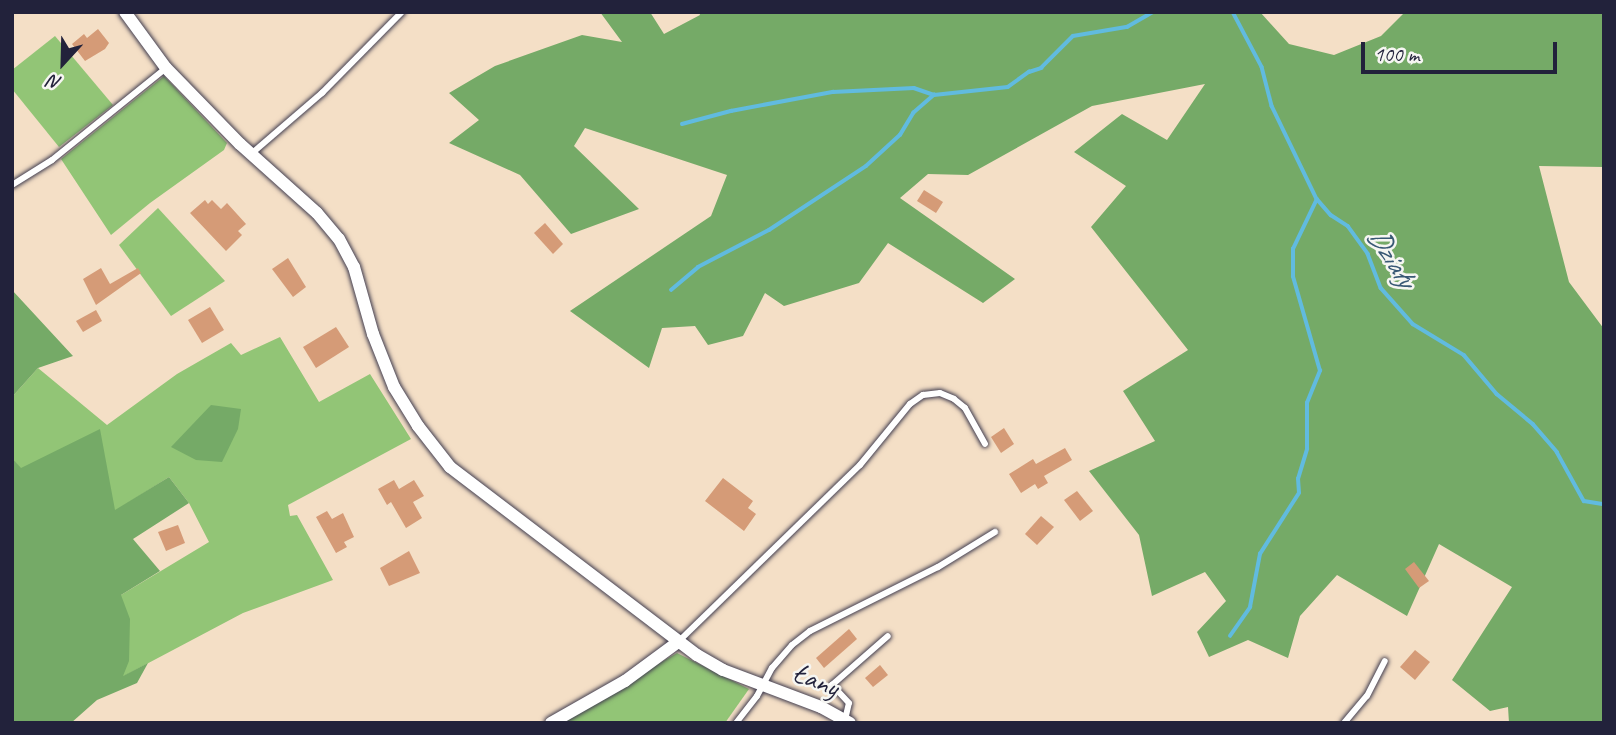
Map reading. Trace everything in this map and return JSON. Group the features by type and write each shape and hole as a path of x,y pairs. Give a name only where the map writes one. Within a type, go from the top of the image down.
{"street":[{"name":"Łany","path":"125,12 166,68 251,154 317,213 340,239 354,267 373,334 390,378 418,426 450,467 678,642 723,670 821,707 847,721"},
{"path":"551,723 625,681 678,642"}],"lane":[{"path":"251,154 322,93 402,12"},
{"path":"12,185 51,160 166,68"},
{"path":"678,642 860,464 910,404 923,395 940,393 954,399 965,408 985,444"},
{"path":"736,723 780,656 810,631 938,567 995,532"},
{"path":"847,721 849,703 832,685 888,636"},
{"path":"1344,723 1367,696 1385,661"}],"green space":[{"path":"600,12 650,12 664,34 700,15 699,12 1260,12 1289,44 1334,55 1381,36 1405,12 1604,12 1604,167 1539,166 1569,282 1604,329 1604,723 1509,723 1508,707 1490,711 1452,680 1512,587 1439,544 1407,616 1337,575 1300,616 1288,658 1248,640 1209,657 1197,632 1226,601 1205,572 1152,596 1139,535 1089,471 1155,441 1123,391 1188,350 1091,227 1126,186 1074,152 1122,114 1167,140 1205,84 1092,106 968,175 928,174 900,198 1015,279 983,303 888,243 859,283 784,306 765,293 743,336 708,345 695,326 662,328 649,368 570,311 711,216 727,175 585,128 574,146 639,209 571,234 520,175 449,143 479,120 449,93 495,66 582,35 622,42"},
{"path":"55,36 113,105 59,147 12,89 12,70"},
{"path":"164,76 227,143 224,150 150,203 111,235 61,159"},
{"path":"158,208 225,281 171,316 119,245"},
{"path":"12,290 73,356 38,368 12,397"},
{"path":"280,337 319,402 370,374 411,439 288,505 290,516 297,515 333,580 243,613 122,677 121,595 209,542 189,503 169,477 115,511 20,468 12,458 12,397 38,368 107,425 177,374 231,343 241,355"},
{"path":"211,405 241,409 238,429 222,462 196,460 171,447"},
{"path":"100,429 115,510 169,477 189,503 133,539 160,571 121,595 130,619 129,661 123,676 148,663 137,683 97,700 71,723 12,723 12,458 21,468"},
{"path":"677,653 749,689 725,723 556,723"}],"building":[{"path":"98,29 109,43 105,49 85,61 72,44 84,34 87,38"},
{"path":"924,190 943,202 936,213 917,201"},
{"path":"205,200 208,204 212,200 221,209 227,203 246,224 238,231 242,235 226,251 190,213"},
{"path":"545,223 563,244 553,254 534,233"},
{"path":"288,258 306,287 293,297 272,269"},
{"path":"101,268 110,284 138,268 141,273 96,305 83,279"},
{"path":"210,307 224,330 202,343 188,320"},
{"path":"96,310 102,321 83,332 76,321"},
{"path":"336,327 349,347 316,368 303,347"},
{"path":"1004,428 1014,444 1001,453 991,437"},
{"path":"1065,448 1072,460 1044,476 1048,483 1038,489 1035,484 1021,493 1009,474 1033,459 1036,464"},
{"path":"723,478 753,501 748,508 756,514 744,531 705,501"},
{"path":"394,480 399,489 414,480 424,496 413,502 422,518 406,528 391,502 387,505 378,489"},
{"path":"1077,491 1093,511 1080,521 1064,500"},
{"path":"327,511 332,519 343,513 354,537 344,542 347,547 336,553 316,517"},
{"path":"1041,516 1054,527 1037,545 1025,534"},
{"path":"178,525 185,543 166,551 158,532"},
{"path":"409,551 420,573 389,586 380,568"},
{"path":"1414,562 1429,581 1419,588 1405,569"},
{"path":"849,629 857,639 824,668 816,658"},
{"path":"1415,650 1430,662 1415,680 1400,667"},
{"path":"880,665 888,675 873,687 865,678"}],"waterway":[{"path":"671,290 698,267 769,230 866,166 900,135 913,113 934,95 1008,87 1029,72 1041,68 1073,36 1127,27 1153,12"},
{"name":"Działy","path":"1233,12 1262,67 1272,106 1317,199 1331,215 1348,226 1368,254 1381,288 1413,324 1464,355 1497,394 1533,424 1557,452 1584,501 1604,504"},
{"path":"682,124 731,111 833,92 914,88 934,95"},
{"path":"1230,636 1250,607 1260,554 1299,493 1298,479 1307,449 1307,403 1320,371 1293,277 1293,249 1317,199"}]}
